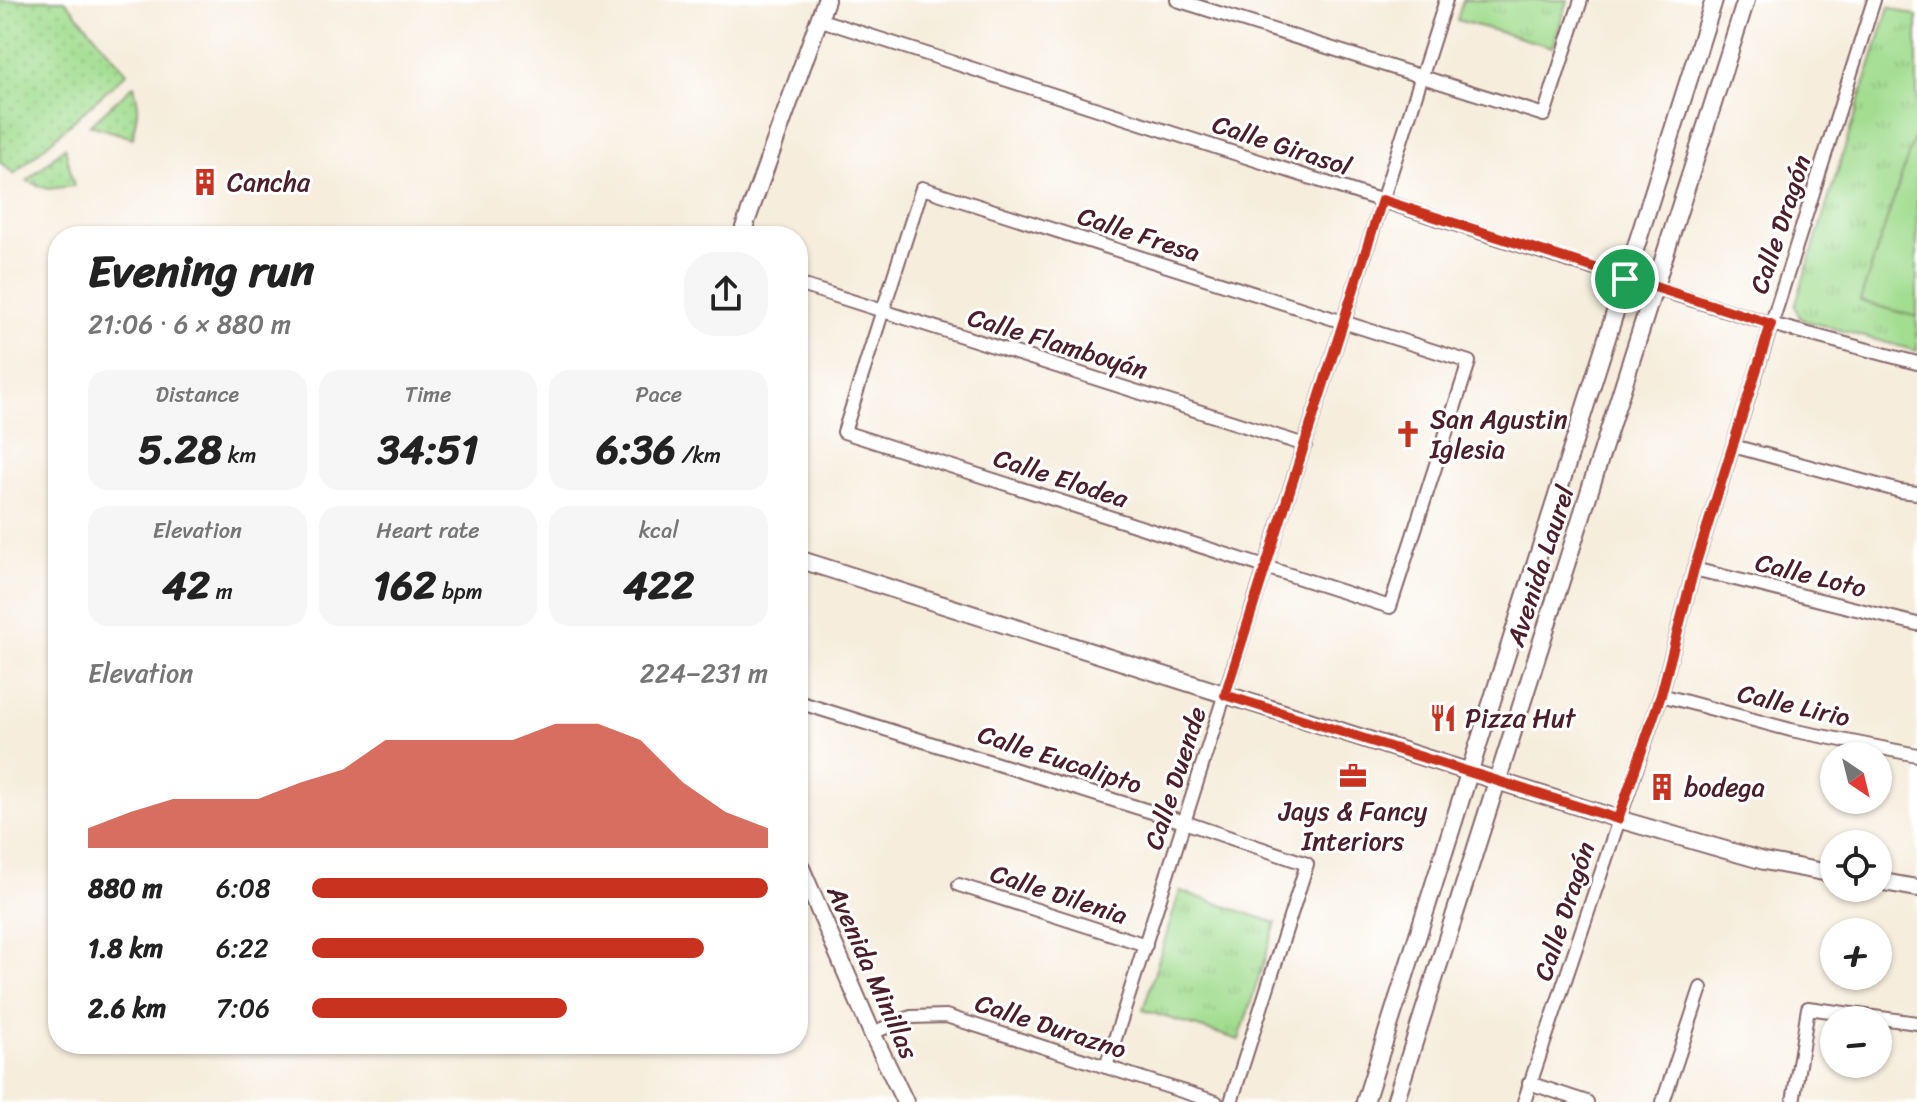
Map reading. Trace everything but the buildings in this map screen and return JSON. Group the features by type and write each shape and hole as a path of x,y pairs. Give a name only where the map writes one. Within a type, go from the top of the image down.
{"street":[{"path":"745,226 826,0"},
{"path":"1177,0 1544,115 1581,0"},
{"name":"Calle Duende","path":"1106,1067 1446,0"},
{"name":"Avenida Laurel","path":"1365,1102 1714,0"},
{"name":"Avenida Laurel","path":"1395,1102 1746,0"},
{"name":"Calle Dragón","path":"1524,1102 1661,695 1694,569 1874,0"},
{"name":"Calle Girasol","path":"818,19 1625,279 1771,324 1917,363"},
{"name":"Calle Fresa","path":"882,311 922,188 1469,362 1390,607 1266,566"},
{"name":"Calle Flamboyán","path":"808,287 1305,445"},
{"name":"Calle Elodea","path":"882,311 844,432 1266,566"},
{"path":"1733,446 1917,493"},
{"path":"808,562 1618,819 1764,861 1820,871"},
{"name":"Calle Loto","path":"1694,569 1917,624"},
{"name":"Calle Lirio","path":"1661,695 1791,730 1917,755"},
{"name":"Calle Eucalipto","path":"808,705 1184,822 1307,864 1231,1102"},
{"name":"Avenida Minillas","path":"808,884 905,1102"},
{"path":"1892,884 1917,888"},
{"name":"Calle Dilenia","path":"959,885 1146,945"},
{"path":"1663,1102 1701,988"},
{"path":"1793,1102 1808,1008 1917,1023"},
{"name":"Calle Durazno","path":"872,1033 911,1017 946,1016 1216,1102"},
{"path":"1529,1083 1587,1102"}],"green space":[{"path":"0,0 65,0 127,73 14,174 0,162"},
{"path":"1463,0 1568,0 1553,47 1457,20"},
{"path":"1889,7 1917,16 1917,351 1806,321 1800,318 1795,306"},
{"path":"134,85 138,105 133,138 90,125"},
{"path":"1917,129 1917,317 1860,301"},
{"path":"65,147 74,186 48,189 27,181"},
{"path":"1180,891 1276,923 1239,1040 1143,1010"}],"place":[{"name":"Cancha","path":"205,182"},
{"name":"San Agustin Iglesia","path":"1408,434"},
{"name":"Pizza Hut","path":"1443,718"},
{"name":"Jays & Fancy Interiors","path":"1353,776"},
{"name":"bodega","path":"1662,787"}],"route":[{"path":"1382,200 1625,279 1771,324 1694,569 1661,695 1618,819 1225,695 1382,200"}]}
